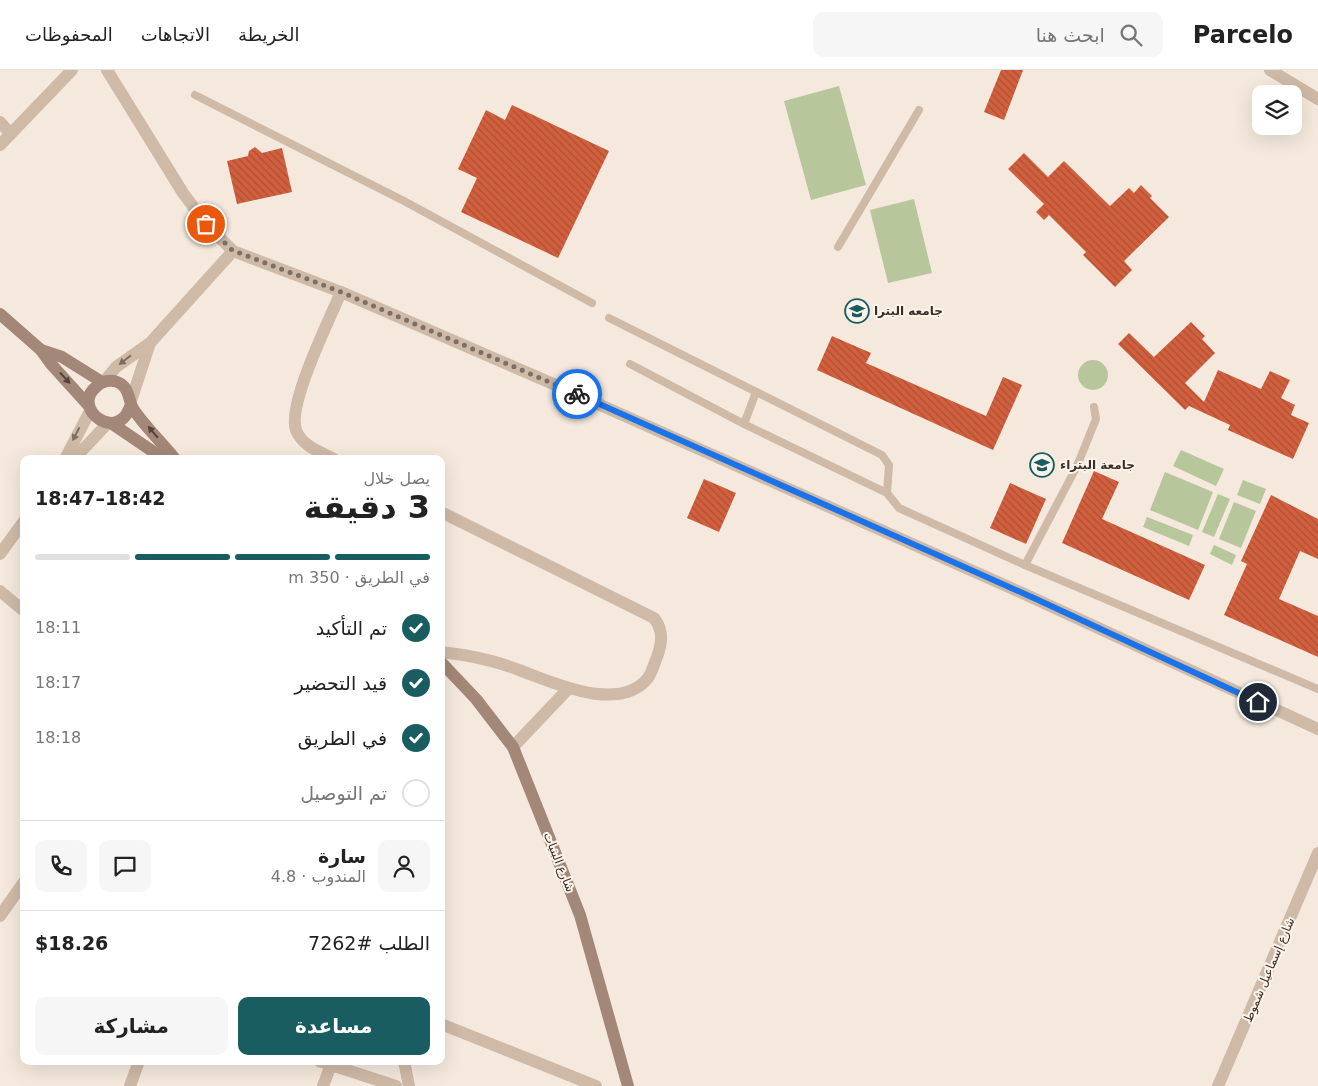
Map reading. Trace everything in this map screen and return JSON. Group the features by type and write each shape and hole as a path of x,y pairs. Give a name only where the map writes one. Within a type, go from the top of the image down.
{"main road":[{"path":"0,314 41,350 101,421 110,423 158,455"},
{"path":"41,350 62,357 103,382"},
{"path":"90,408 90,396 94,388 103,382 113,381 122,384 128,392 131,402 172,455"},
{"path":"110,423 124,417 131,402"},
{"name":"شارع البنيات","path":"445,666 476,698 513,747 580,915 628,1086"}],"street":[{"path":"0,145 72,70"},
{"path":"107,70 184,193 206,224 232,250 341,292 552,383 1011,588 1318,729"},
{"path":"1270,70 1318,99"},
{"path":"0,122 10,133"},
{"path":"103,382 116,367 150,343 232,250"},
{"path":"326,455 308,446 301,439 295,428 296,409 305,376 341,292"},
{"path":"131,402 150,343"},
{"path":"66,455 90,408"},
{"path":"78,455 110,423"},
{"path":"445,514 654,618 659,625 661,645 650,676 632,690 617,693 568,689 491,660 445,653"},
{"path":"0,554 20,526"},
{"path":"0,591 20,608"},
{"path":"513,747 568,689"},
{"name":"شارع إسماعيل شموط","path":"1218,1086 1318,853"},
{"path":"0,916 20,888"},
{"path":"445,1026 596,1086"},
{"path":"130,1086 138,1065"},
{"path":"323,1086 325,1065"},
{"path":"331,1065 396,1086"},
{"path":"405,1065 409,1086"}],"lane":[{"path":"195,95 404,201 592,303"},
{"path":"838,246 919,110"},
{"path":"608,318 882,455 889,465 887,493"},
{"path":"630,364 744,424 887,493 900,508 1025,565 1318,689"},
{"path":"744,424 756,392"},
{"path":"1025,565 1077,466 1096,419 1094,407"}],"green space":[{"path":"839,86 866,185 811,200 784,101"},
{"path":"914,199 932,273 888,283 870,210"},
{"path":"1093,360 1104,364 1108,375 1104,386 1093,390 1082,386 1078,375 1082,364"},
{"path":"1181,450 1224,469 1216,486 1173,466"},
{"path":"1165,472 1213,492 1198,530 1150,510"},
{"path":"1243,480 1266,489 1260,504 1237,495"},
{"path":"1218,494 1230,499 1214,537 1202,532"},
{"path":"1234,502 1256,511 1241,548 1219,539"},
{"path":"1147,517 1193,535 1189,546 1143,527"},
{"path":"1214,545 1236,555 1232,565 1210,554"}],"building":[{"path":"1001,70 1023,70 1004,120 984,112"},
{"path":"512,105 609,151 558,258 461,212 477,178 458,169 486,110 505,120"},
{"path":"255,147 262,153 282,148 292,192 237,204 227,161 248,156 249,151"},
{"path":"1024,153 1048,177 1064,161 1110,206 1129,188 1134,193 1141,185 1152,196 1150,198 1169,217 1124,261 1132,270 1115,287 1083,255 1086,252 1049,215 1044,220 1036,212 1044,204 1008,169"},
{"path":"1191,322 1205,336 1202,339 1215,353 1185,383 1204,402 1218,370 1261,389 1270,371 1290,380 1281,398 1295,405 1291,415 1309,423 1293,459 1228,430 1230,425 1189,406 1185,410 1118,344 1129,333 1154,357"},
{"path":"832,336 871,353 866,363 986,416 1003,377 1022,385 993,450 817,370"},
{"path":"1094,471 1119,482 1102,519 1205,565 1189,600 1062,543"},
{"path":"704,479 736,493 719,532 687,518"},
{"path":"1010,483 1046,499 1026,544 990,528"},
{"path":"1271,495 1318,519 1318,559 1300,551 1279,599 1318,616 1318,657 1224,615 1247,564 1241,561"}],"way so far":[{"path":"206,224 232,250 341,292 577,394"}],"place":[{"name":"جامعه البترا","path":"857,311"},
{"name":"جامعة البتراء","path":"1042,465"}],"route":[{"path":"577,394 1036,599 1258,702"}]}
